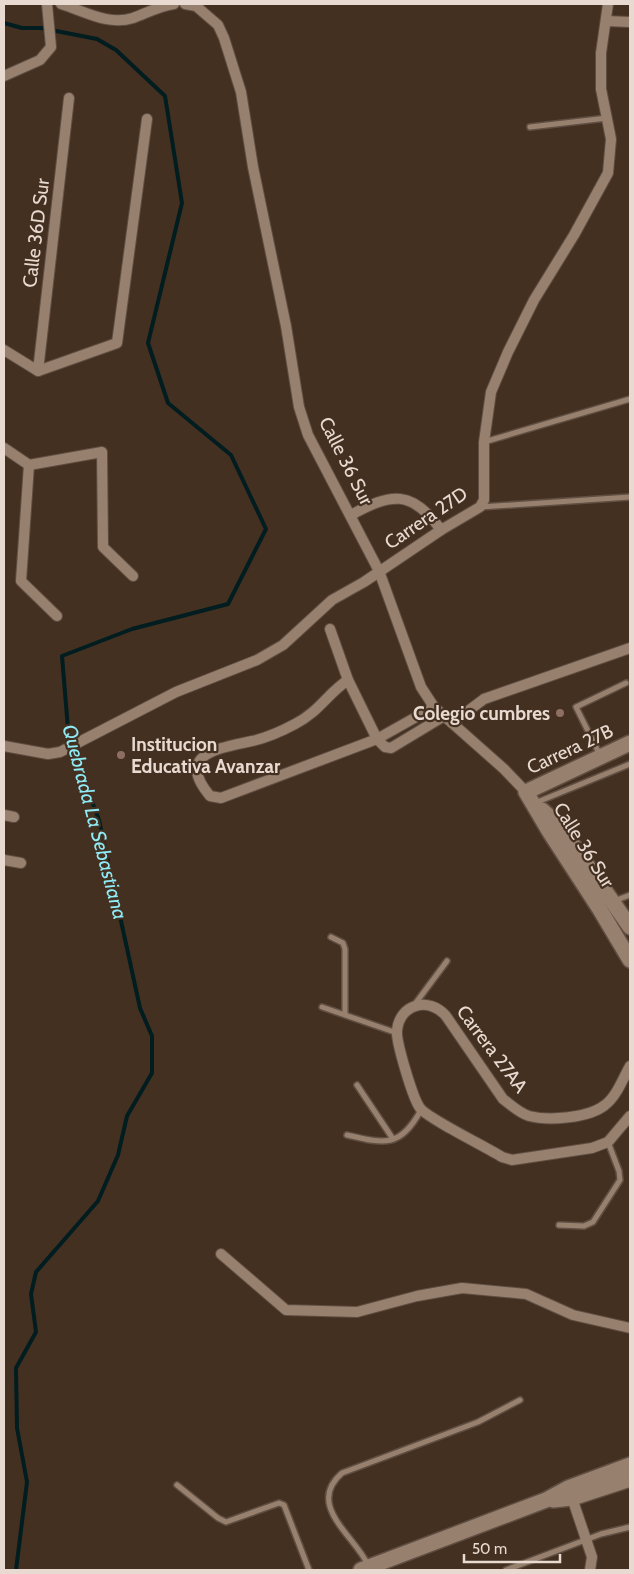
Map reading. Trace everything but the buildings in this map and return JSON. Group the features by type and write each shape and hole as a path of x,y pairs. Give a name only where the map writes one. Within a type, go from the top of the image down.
{"street":[{"path":"61,4 98,18 115,21 131,19 174,4"},
{"name":"Calle 36 Sur","path":"185,4 196,6 218,25 224,38 241,92 253,167 286,326 299,407 308,435 379,571 421,687 434,707 504,769 559,824 614,901 630,928"},
{"name":"Carrera 27D","path":"4,746 48,754 69,749 176,692 257,660 283,645 332,600 480,507 484,500 484,442 491,392 508,352 534,300 574,235 608,173 611,138 601,89 601,54 608,4"},
{"path":"4,76 40,60 51,48 47,6"},
{"path":"606,21 630,22"},
{"name":"Calle 36D Sur","path":"38,371 69,98"},
{"path":"4,350 38,371 117,343 147,118"},
{"path":"4,448 29,465 102,452 103,546 133,576"},
{"path":"29,465 21,581 57,616"},
{"path":"351,515 377,501 388,499 405,500 430,514 441,530"},
{"path":"330,629 348,680 377,739 385,747 391,748 444,716"},
{"path":"452,723 484,699 630,648"},
{"path":"348,680 337,688 316,712 294,725 253,741 221,746 205,755 198,764 197,774 202,786 210,796 221,798 377,739 434,707"},
{"name":"Carrera 27B","path":"531,798 600,756 630,743"},
{"name":"Calle 36 Sur","path":"531,798 548,831 600,908 630,960"},
{"path":"4,860 21,863"},
{"path":"416,1004 402,1016 396,1033 412,1089 421,1110 502,1157 512,1160 592,1148 608,1142 630,1116"},
{"name":"Carrera 27AA","path":"416,1004 428,1004 441,1010 503,1099 513,1108 528,1116 579,1116 594,1112 606,1105 630,1066"},
{"path":"221,1254 286,1310 357,1312 417,1296 462,1288 526,1294 573,1315 630,1328"},
{"path":"570,1493 630,1465"},
{"path":"365,1569 546,1500 630,1479"},
{"path":"570,1493 592,1557 590,1570"}],"lane":[{"path":"530,127 607,118"},
{"path":"484,442 630,399"},
{"path":"480,507 630,497"},
{"path":"600,756 576,707 626,683"},
{"path":"531,798 630,764"},
{"path":"614,901 630,895"},
{"path":"331,937 343,943 345,949 344,1014"},
{"path":"416,1004 446,962"},
{"path":"322,1007 396,1033"},
{"path":"357,1085 393,1139"},
{"path":"347,1134 379,1142 393,1139 410,1128 421,1110"},
{"path":"559,1225 584,1226 593,1222 620,1180 619,1170 608,1142"},
{"path":"365,1569 365,1558 339,1526 329,1501 328,1490 333,1481 342,1473 478,1422 520,1400"},
{"path":"178,1485 218,1518 226,1522 279,1503 284,1506 309,1570"},
{"path":"506,1570 587,1539 630,1527"}],"waterway":[{"name":"Quebrada La Sebastiana","path":"4,23 22,28 41,28 97,39 116,50 165,96 182,203 148,343 168,403 231,455 266,529 228,604 132,629 62,656 69,741 99,820 140,1008 152,1036 152,1073 127,1116 118,1155 98,1201 36,1272 31,1294 36,1332 16,1368 17,1428 27,1482 16,1570"}],"place":[{"name":"Colegio cumbres","path":"560,713"},
{"name":"Institucion Educativa Avanzar","path":"121,755"}]}
